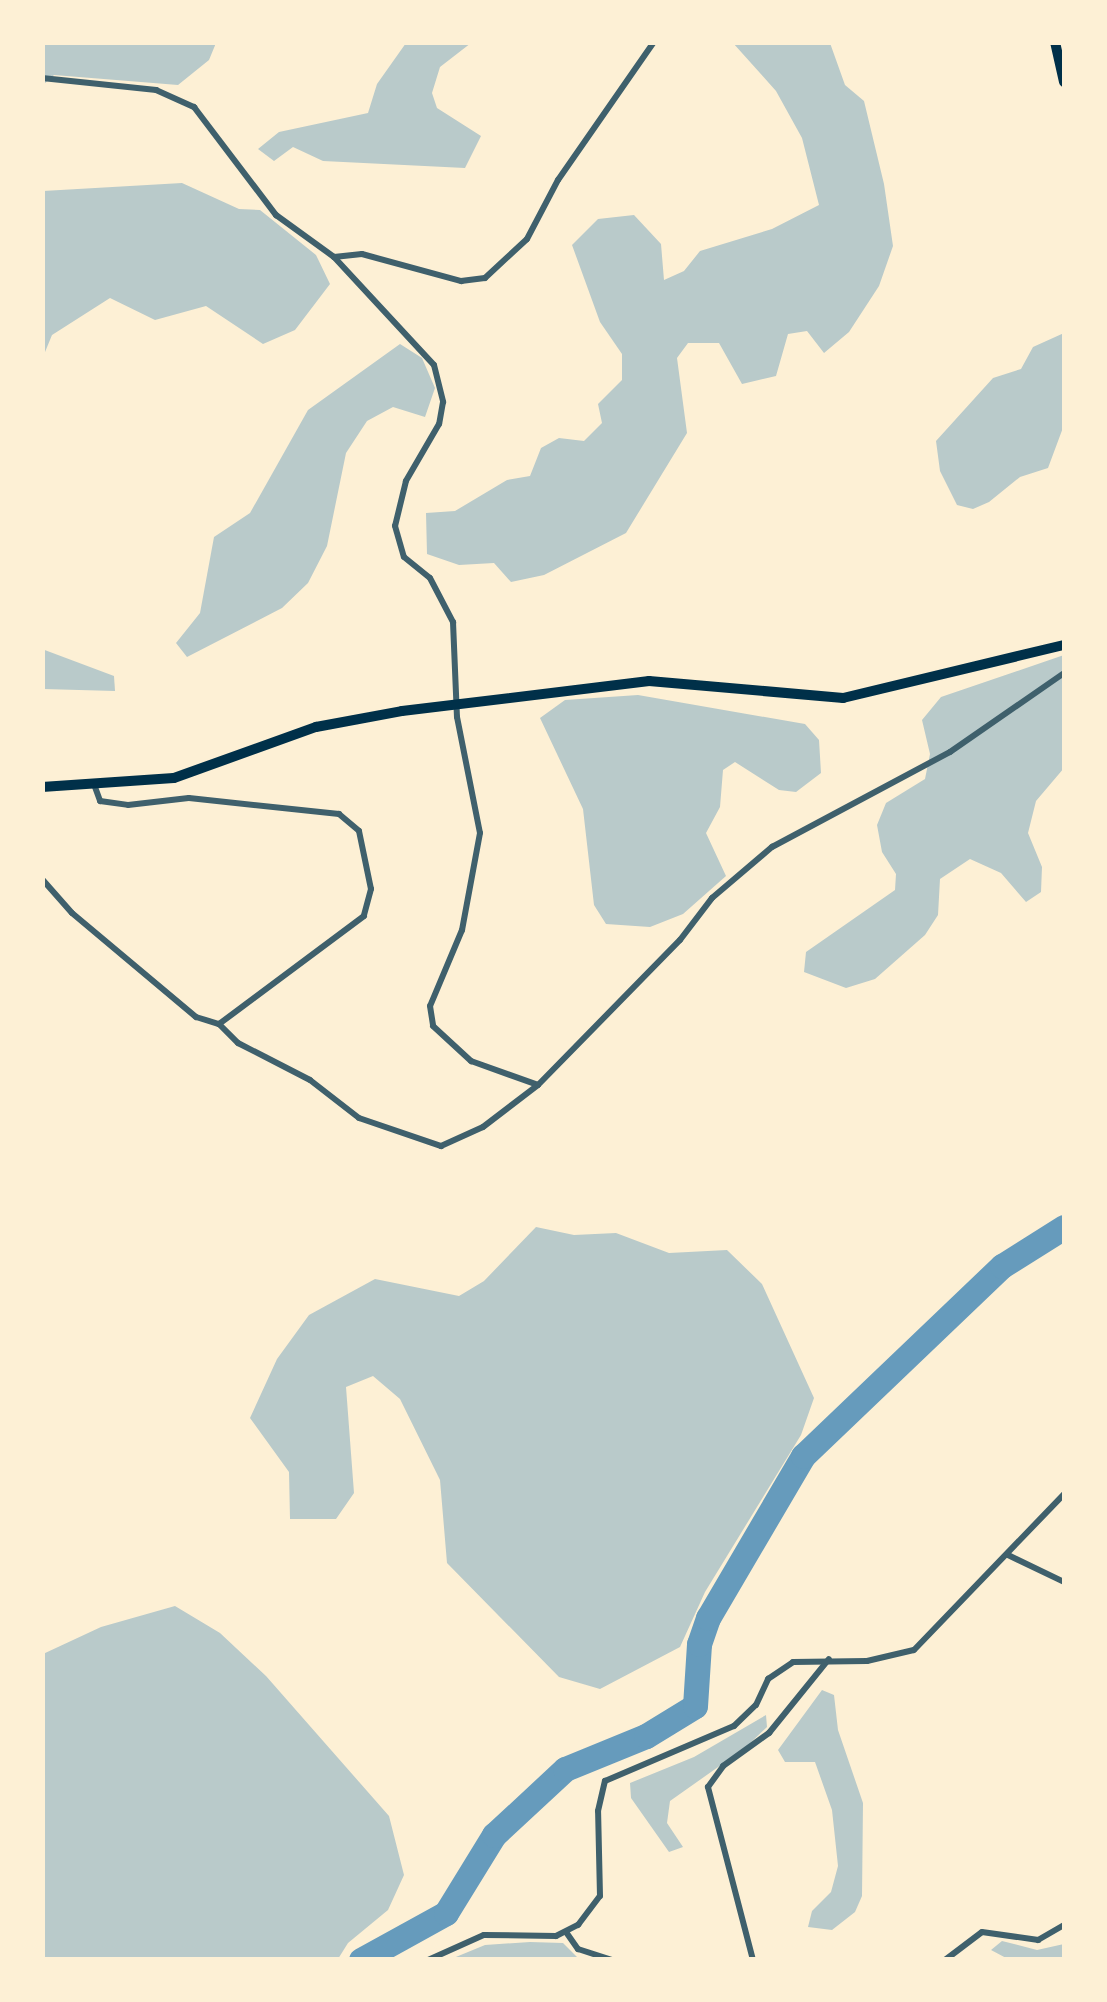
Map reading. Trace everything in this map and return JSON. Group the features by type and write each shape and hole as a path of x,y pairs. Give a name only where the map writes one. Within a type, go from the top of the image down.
{"main road":[{"path":"1056,42 1064,82"},
{"path":"42,787 94,787 174,778 316,727 455,704 649,681 843,698 1064,645"}],"street":[{"path":"334,256 362,254 461,281 485,278 527,239 558,180 654,42"},
{"path":"42,78 179,96 276,215 334,256 422,347 440,379 439,424 406,481 394,526 404,556 430,578 448,605 455,704 480,833 462,930 430,1006 433,1026 471,1061 538,1085"},
{"path":"42,879 72,913 196,1017 219,1024 238,1043 310,1080 359,1118 441,1146 483,1128 538,1085 736,874 772,847 950,752 1064,674"},
{"path":"94,787 100,801 128,805 189,798 339,814 359,831 371,888 364,916 219,1024"},
{"path":"428,1960 494,1934 566,1932 600,1896 598,1812 605,1781 734,1726 777,1670 829,1659 867,1662 914,1650 1064,1494"},
{"path":"1008,1555 1064,1582"},
{"path":"754,1960 708,1787 713,1774 769,1734 829,1659"},
{"path":"944,1960 982,1932 1038,1940 1064,1925"},
{"path":"566,1932 578,1950 612,1960"}],"shaded area":[{"path":"43,43 216,43 209,60 178,85 54,75 43,85"},
{"path":"406,43 471,43 440,67 432,93 437,108 481,136 465,168 323,161 293,147 274,161 258,149 279,132 368,113 377,84"},
{"path":"733,43 830,43 845,85 864,101 884,184 893,246 879,286 849,332 824,353 807,331 788,334 776,376 742,384 719,343 688,343 677,358 687,433 626,533 544,575 511,582 494,563 459,565 427,554 426,513 455,511 507,480 530,476 541,448 559,438 584,441 602,423 598,404 622,380 622,354 600,322 572,245 598,219 634,215 661,244 664,280 684,271 700,251 772,229 819,205 802,138 776,91"},
{"path":"182,183 239,209 260,210 316,255 330,284 295,330 263,344 206,306 155,320 110,298 52,335 43,357 43,191"},
{"path":"1064,333 1064,425 1048,468 1020,477 989,502 973,509 957,505 940,471 936,441 993,378 1021,369 1033,347"},
{"path":"400,344 422,358 435,388 425,417 393,407 367,421 346,453 327,546 308,583 282,608 187,657 176,643 200,613 214,537 250,513 308,410"},
{"path":"42,649 114,676 115,691 43,689"},
{"path":"1064,655 1064,768 1036,801 1028,833 1042,867 1041,892 1026,902 1001,873 970,859 940,879 938,915 925,935 875,979 846,988 804,972 806,952 895,890 896,874 882,852 877,825 886,803 925,779 930,754 922,720 941,697"},
{"path":"638,695 805,724 819,740 821,773 796,792 779,790 735,762 723,770 720,807 706,833 726,876 683,914 650,927 606,924 594,905 583,809 540,718 565,700"},
{"path":"536,1227 574,1235 616,1233 669,1253 727,1250 762,1284 814,1398 801,1435 705,1592 680,1647 600,1689 559,1677 447,1563 440,1480 400,1399 373,1376 346,1387 354,1493 336,1519 290,1519 289,1472 250,1418 277,1359 309,1315 375,1279 459,1296 484,1281"},
{"path":"175,1606 220,1633 266,1676 389,1816 404,1875 388,1910 348,1943 338,1959 43,1959 43,1654 101,1627"},
{"path":"822,1690 834,1695 838,1730 863,1803 862,1896 855,1912 832,1930 808,1927 812,1911 831,1892 838,1866 832,1810 815,1762 785,1762 778,1750"},
{"path":"766,1715 767,1727 745,1748 670,1801 667,1823 683,1847 669,1852 631,1798 630,1783 694,1757"},
{"path":"1002,1941 1037,1950 1064,1944 1064,1959 1008,1959 991,1950"},
{"path":"563,1943 579,1959 451,1959 485,1945"}],"waterway":[{"path":"361,1960 446,1913 494,1835 565,1769 646,1736 695,1706 699,1644 708,1618 803,1456 1002,1266 1064,1227"}]}
